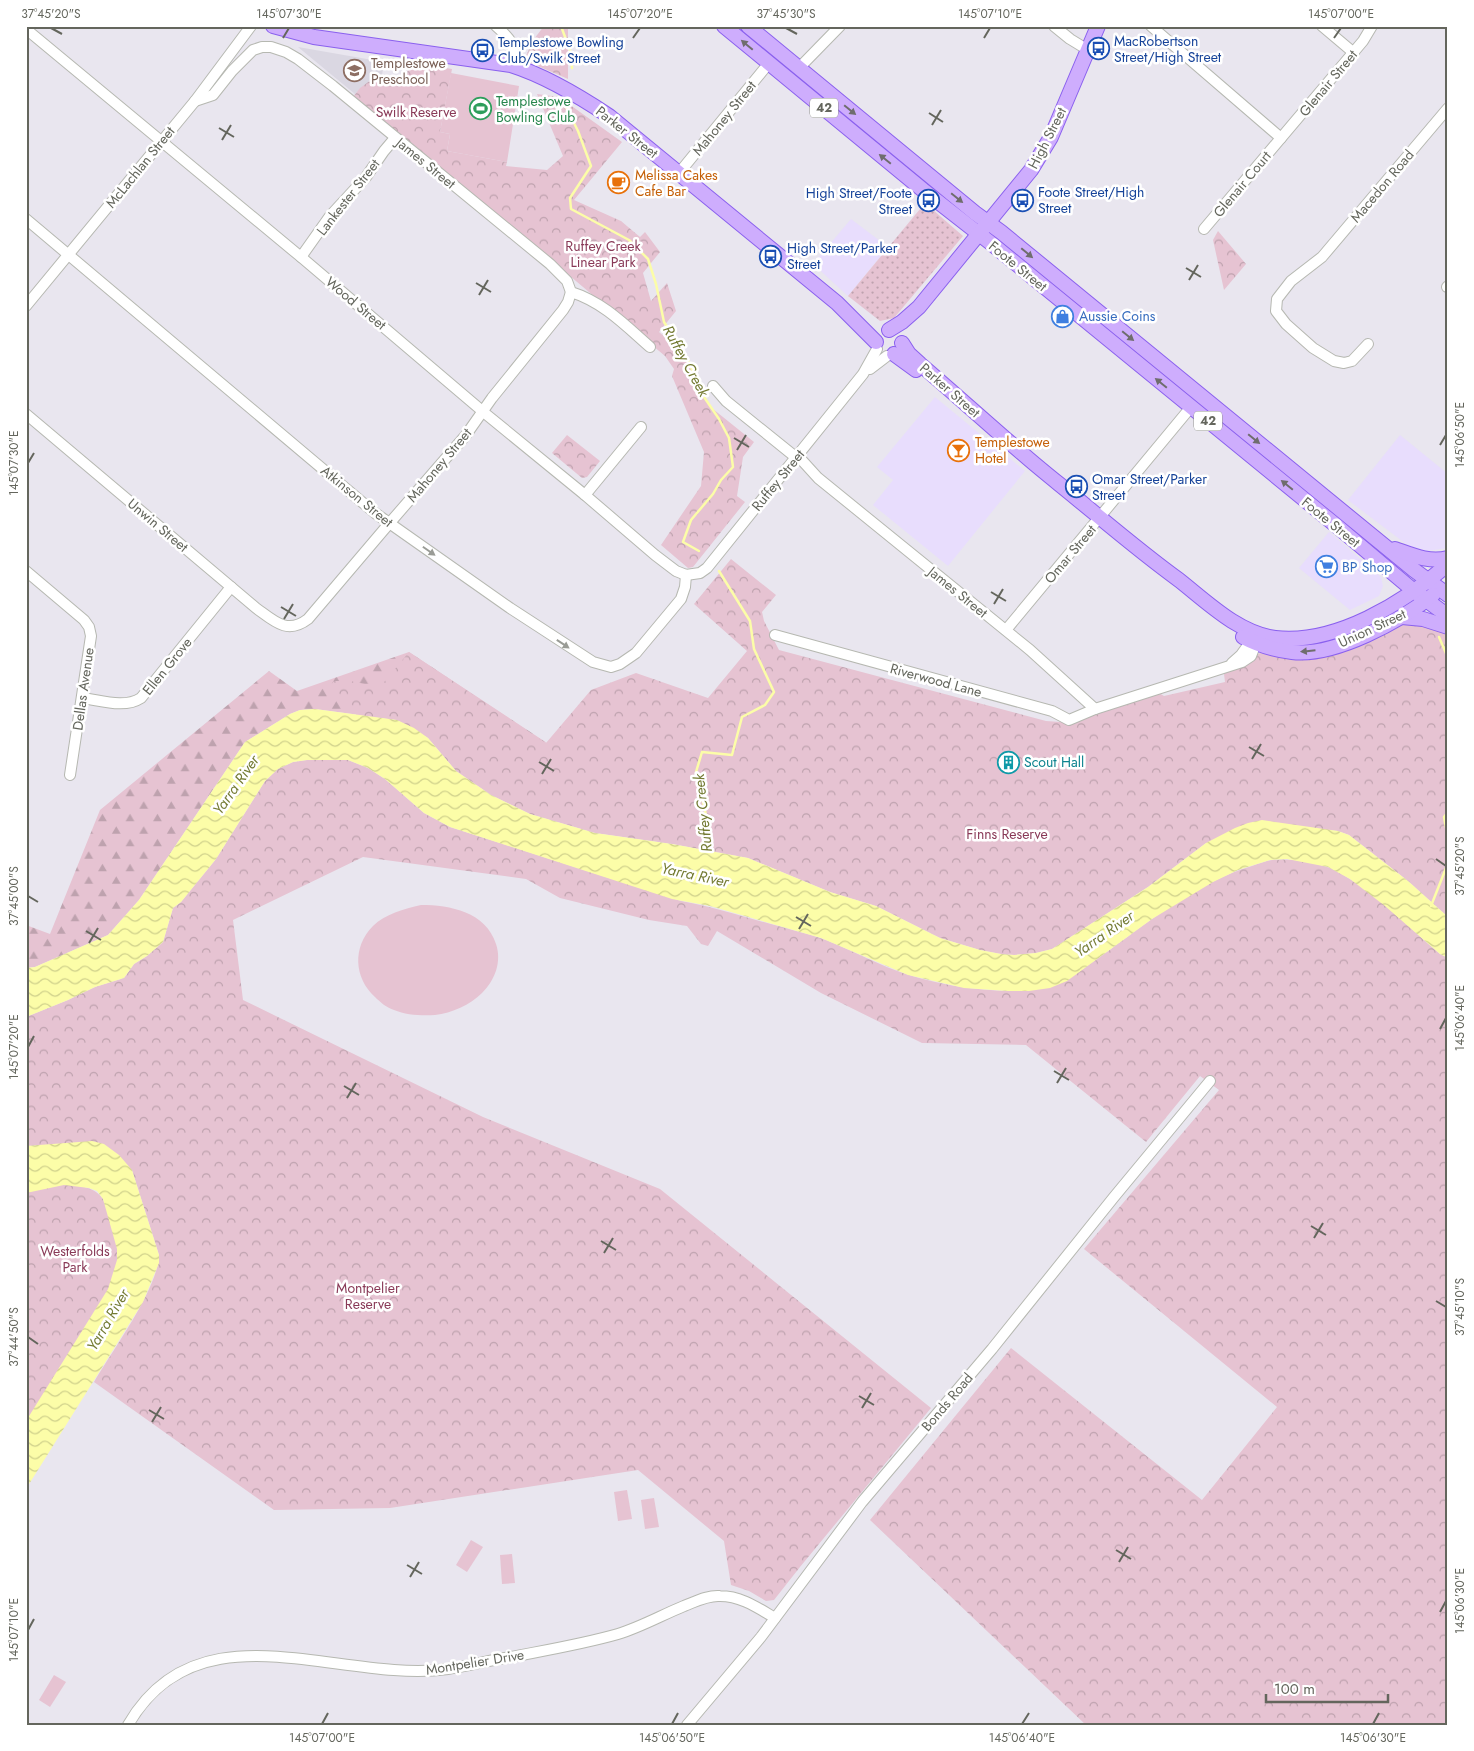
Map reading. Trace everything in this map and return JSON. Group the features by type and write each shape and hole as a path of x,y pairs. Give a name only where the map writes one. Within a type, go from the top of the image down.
{"main road":[{"name":"Parker Street","path":"273,26 314,37 511,65 524,69 580,97 609,116 890,347 909,354 1024,456 1155,563 1237,624 1254,639"},
{"name":"Foote Street","path":"724,26 1414,591 1448,616"},
{"name":"Foote Street","path":"748,26 1428,580 1445,589"},
{"name":"High Street","path":"919,307 902,322 879,334 890,347 919,307 1020,186 1041,154 1051,137 1098,26"},
{"name":"Parker Street","path":"837,303 872,325 888,330"},
{"name":"42","path":"1385,545 1420,558 1438,560 1448,558"},
{"name":"Union Street","path":"1254,639 1294,638 1345,628 1371,617 1414,591 1448,564"},
{"name":"Union Street","path":"1254,639 1293,652 1320,650 1348,642 1402,617 1445,589"},
{"path":"1402,617 1423,619 1448,627"}],"street":[{"name":"McLachlan Street","path":"26,306 195,101 251,26"},
{"path":"496,26 511,41 514,54 511,65"},
{"path":"799,68 840,26"},
{"path":"1054,26 1076,44 1088,50"},
{"path":"1151,26 1281,138"},
{"path":"1322,26 1354,53"},
{"name":"Glenair Street","path":"1281,138 1354,53 1367,37 1372,26"},
{"name":"Wood Street","path":"26,29 301,257 655,555 676,571 686,575"},
{"name":"James Street","path":"195,101 213,95 231,72 253,50 264,47 286,52 298,59 562,274 570,286 571,292"},
{"name":"Mahoney Street","path":"679,173 768,63"},
{"name":"Macedon Road","path":"1368,344 1348,363 1339,363 1321,353 1306,342 1278,315 1276,307 1280,294 1291,281 1316,262 1445,116"},
{"name":"Lankester Street","path":"301,257 330,216 366,177 395,138"},
{"name":"Glenair Court","path":"1204,229 1281,138"},
{"name":"Atkinson Street","path":"26,219 360,500 582,657 602,666 611,666 620,664 636,653 681,599 686,575"},
{"path":"571,292 585,296 604,308 650,347"},
{"name":"Mahoney Street","path":"295,627 308,619 466,435 492,398 563,310 571,292"},
{"name":"Ruffey Street","path":"686,575 700,573 707,568 863,374 890,347"},
{"name":"James Street","path":"713,386 726,401 1006,630 1095,709"},
{"name":"Omar Street","path":"1006,630 1191,407"},
{"name":"Unwin Street","path":"26,414 231,587 274,621 287,627 295,627"},
{"path":"584,494 641,427"},
{"name":"Dellas Avenue","path":"26,572 84,620 89,627 90,636 70,775"},
{"name":"Ellen Grove","path":"82,698 126,704 141,698 231,587"},
{"name":"Riverwood Lane","path":"775,636 1052,711 1069,720 1095,709"},
{"path":"1095,709 1230,665 1254,639"},
{"name":"Bonds Road","path":"687,1725 746,1656 862,1502 992,1349 1210,1081"},
{"name":"Montpelier Drive","path":"128,1725 145,1700 172,1676 197,1664 237,1655 430,1671 450,1669 547,1650 618,1634 709,1597 718,1596 742,1600 775,1618"}],"shaded area":[{"name":"Templestowe Preschool","path":"298,47 384,62 381,82 371,80 355,94"},
{"path":"851,219 888,247 848,296 813,264"},
{"path":"935,397 1025,471 948,566 873,505 893,480 877,467"},
{"path":"1400,435 1448,474 1448,548 1426,551 1410,547 1348,500"},
{"path":"1329,532 1381,577 1383,586 1379,596 1350,610 1299,568"}],"green space":[{"path":"544,26 568,26 568,79 524,60 534,39"},
{"name":"Ruffey Creek Linear Park","path":"409,62 452,69 440,132 450,134 447,151 507,162 506,166 547,170 563,156 537,94 559,97 622,142 574,200 621,221 640,237 645,232 660,252 643,273 651,301 667,283 676,311 659,332 683,352 704,397 713,409 754,442 743,457 737,496 745,502 693,567 688,568 661,545 701,486 704,452 672,376 674,369 665,356 353,97 360,88 371,80 405,86"},
{"name":"Templestowe Bowling Club","path":"451,73 519,86 507,162 447,151 450,134 440,132"},
{"path":"925,203 963,236 894,318 880,321 848,296"},
{"path":"1218,231 1246,264 1224,290 1213,240"},
{"path":"567,435 600,461 587,477 582,478 552,453"},
{"name":"Finns Reserve","path":"731,559 776,595 762,612 764,621 779,650 1046,721 1075,723 1159,693 1164,696 1225,682 1224,674 1260,653 1285,656 1408,620 1448,632 1448,917 1408,881 1349,835 1338,831 1326,830 1206,843 1148,887 1052,949 1014,955 980,950 940,938 876,906 830,892 748,858 672,844 595,833 530,814 491,795 456,771 428,738 397,720 356,715 355,708 330,686 334,681 350,681 380,687 409,652 546,743 591,690 636,673 708,698 747,651 694,604"},
{"path":"409,652 547,743 315,709 300,710 290,714 245,742 139,900 108,935 35,967 26,968 26,925 50,934 100,810 269,671 297,691"},
{"name":"Montpelier Reserve","path":"348,760 368,768 385,779 424,813 450,827 681,901 714,908 817,937 877,963 933,982 1009,991 1041,989 1053,985 1075,974 1178,901 1233,873 1279,859 1316,864 1330,868 1345,876 1387,907 1440,954 1448,958 1448,1725 1086,1725 870,1520 1011,1348 1202,1500 1277,1407 1084,1249 1219,1090 1200,1076 1146,1142 1026,1045 922,1043 821,993 717,931 708,946 701,944 687,926 649,920 560,898 526,879 363,857 233,920 243,1000 483,1117 660,1189 931,1408 774,1600 766,1601 749,1591 731,1585 724,1541 638,1470 390,1508 274,1510 94,1382 143,1302 157,1269 159,1255 132,1170 51,1145 26,1146 26,1017 95,987 124,978 134,964 163,942 173,908 181,902 216,859 265,781 278,769 293,762"},
{"path":"421,905 432,905 466,912 484,924 491,933 498,951 498,964 494,977 487,988 472,1001 460,1008 435,1015 404,1013 384,1005 368,989 363,981 358,962 362,943 366,934 373,926 389,915"},
{"name":"Westerfolds Park","path":"64,1184 90,1189 99,1194 103,1199 127,1268 26,1430 26,1190"},
{"path":"627,1490 632,1519 618,1521 614,1492"},
{"path":"654,1498 659,1527 645,1529 641,1500"},
{"path":"471,1540 483,1547 467,1572 456,1565"},
{"path":"512,1554 515,1583 502,1584 500,1555"},
{"path":"54,1675 66,1682 50,1707 39,1700"}],"water":[{"name":"Yarra River","path":"315,709 397,720 414,728 428,738 456,771 491,795 530,814 595,833 672,844 748,858 830,892 876,906 940,938 1001,954 1036,953 1052,949 1148,887 1206,843 1248,823 1262,820 1338,831 1349,835 1408,881 1448,917 1448,958 1440,954 1385,906 1350,879 1328,867 1287,859 1270,860 1238,870 1213,882 1152,919 1067,981 1050,988 1029,991 964,988 908,975 821,938 710,906 672,899 450,827 424,813 385,779 368,768 348,760 307,760 293,762 278,769 265,781 216,859 181,902 173,908 163,942 134,964 124,978 95,987 26,1017 26,968 35,967 108,935 139,900 245,742 290,714 300,710"},
{"name":"Yarra River","path":"92,1141 104,1144 119,1155 132,1170 159,1255 159,1263 143,1302 26,1489 26,1421 108,1289 117,1260 117,1249 103,1199 97,1191 89,1188 64,1185 26,1193 26,1146"}],"waterway":[{"name":"Ruffey Creek","path":"561,26 571,53 572,68"},
{"name":"Ruffey Creek","path":"565,105 578,131 591,166 570,198 571,209 629,240 648,259 656,284 664,322 688,360 704,397 729,438 733,467 691,520 683,542 699,551"},
{"name":"Ruffey Creek","path":"709,853 706,815 696,772 702,752 732,755 742,717 765,705 774,692 754,649 750,621 719,571"},
{"path":"1439,637 1448,658"},
{"path":"1448,812 1444,817 1448,838"},
{"path":"1431,906 1448,863"}],"place":[{"name":"MacRobertson Street/High Street","path":"1098,49"},
{"name":"Templestowe Bowling Club/Swilk Street","path":"482,50"},
{"name":"Templestowe Preschool","path":"355,71"},
{"name":"Templestowe Bowling Club","path":"480,109"},
{"name":"Melissa Cakes Cafe Bar","path":"619,183"},
{"name":"Foote Street/High Street","path":"1022,200"},
{"name":"High Street/Foote Street","path":"928,201"},
{"name":"High Street/Parker Street","path":"771,256"},
{"name":"Aussie Coins","path":"1063,316"},
{"name":"Templestowe Hotel","path":"959,450"},
{"name":"Omar Street/Parker Street","path":"1076,487"},
{"name":"BP Shop","path":"1326,567"},
{"name":"Scout Hall","path":"1008,762"}],"park label":[{"name":"Swilk Reserve","path":"416,112"}]}
